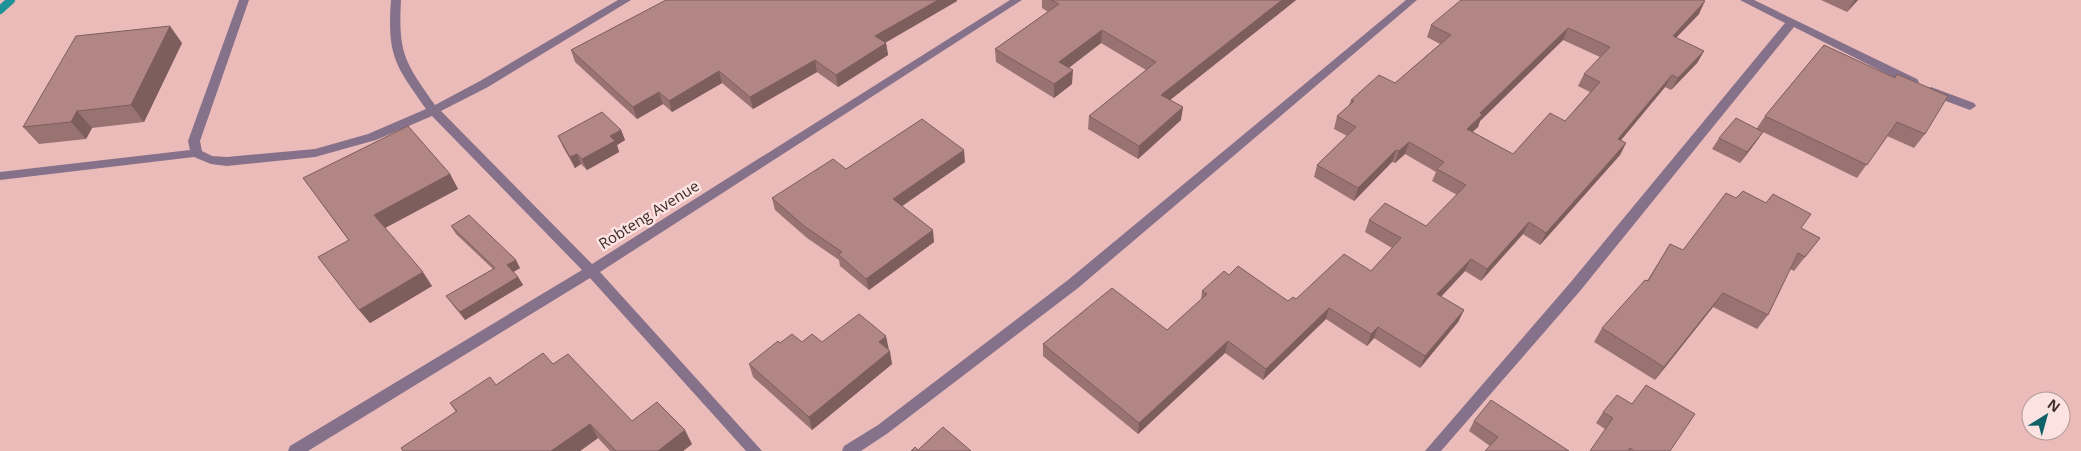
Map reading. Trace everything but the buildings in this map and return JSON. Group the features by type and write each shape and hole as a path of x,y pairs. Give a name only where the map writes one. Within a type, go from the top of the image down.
{"street":[{"path":"244,0 194,141 196,152 206,160 223,162 308,155 357,142 434,111 626,0"},
{"path":"396,0 394,28 396,48 404,69 434,111 591,271 755,451"},
{"name":"Robteng Avenue","path":"295,451 591,271 1018,0"},
{"path":"849,451 883,428 1073,284 1412,0"},
{"path":"1745,0 1927,89 1970,106"},
{"path":"1432,451 1575,287 1792,22"},
{"path":"0,176 196,152"}],"waterway":[{"path":"0,10 11,0"}]}
